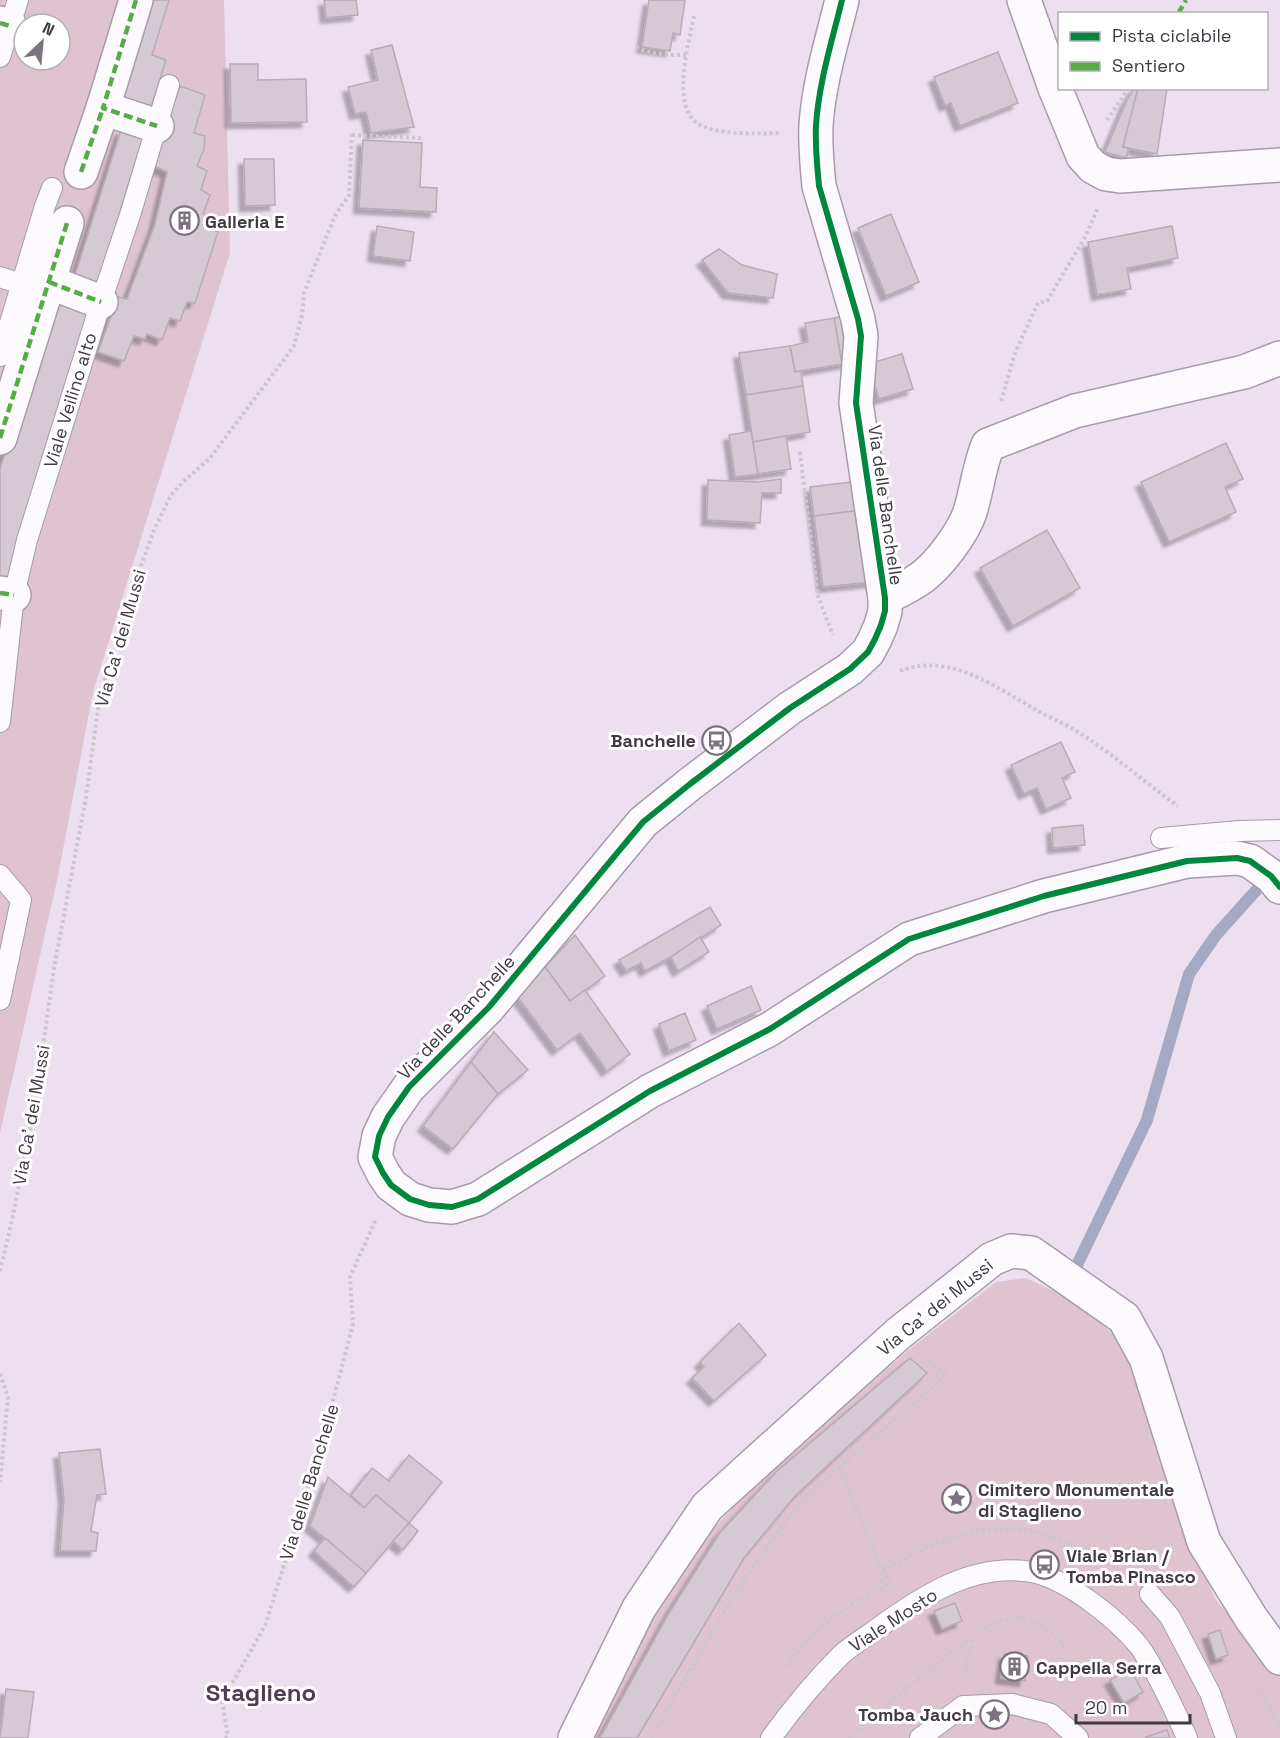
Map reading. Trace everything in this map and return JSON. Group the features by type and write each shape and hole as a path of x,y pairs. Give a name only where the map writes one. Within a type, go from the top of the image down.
{"street":[{"path":"81,172 103,108 135,0"},
{"name":"Via delle Banchelle","path":"842,0 822,80 816,124 817,166 819,186 861,336 856,403 885,598 885,611 875,639 868,652 850,669 790,708 643,822 489,1007 409,1087 388,1117 379,1136 375,1157 382,1173 391,1185 410,1199 429,1206 452,1207 478,1199 650,1091 770,1029 909,939 1044,896 1187,861 1237,858 1250,861 1271,876 1280,887"},
{"path":"1024,0 1055,88 1083,156 1093,166 1106,174 1120,176 1280,165"},
{"path":"103,108 157,126"},
{"path":"0,438 35,283 67,223"},
{"path":"35,283 101,302"},
{"path":"988,445 1075,411 1244,372 1280,358"},
{"name":"Via delle Banchelle","path":"885,598 922,578 951,547 962,531 970,514 988,445"},
{"name":"Via Ca' dei Mussi","path":"575,1738 639,1608 707,1508 898,1334 992,1259 1011,1251 1031,1253 1124,1318 1146,1358 1204,1542 1280,1658"}],"lane":[{"path":"0,57 10,16"},
{"name":"Viale Veilino alto","path":"0,722 7,594 27,540 169,85"},
{"path":"0,356 35,283 52,188"},
{"path":"0,277 35,283"},
{"path":"1161,838 1280,830"},
{"path":"0,875 21,900 0,1000"},
{"name":"Viale Mosto","path":"771,1738 794,1707 843,1653 898,1613 927,1595 957,1581 1006,1570 1033,1572 1048,1578 1078,1592 1106,1614 1139,1646 1165,1689 1187,1738"},
{"path":"1150,1594 1170,1617 1210,1693 1226,1738"},
{"path":"920,1738 963,1707 1012,1704 1051,1714 1078,1738"}],"path":[{"path":"694,16 682,76 688,114 696,123 728,132 756,134 801,133 816,124"},
{"path":"636,47 643,51 667,55 686,55"},
{"path":"988,445 1016,353 1038,303 1047,301 1084,239 1098,208 1106,174"},
{"path":"800,453 818,596 834,639 850,669 859,680 873,680 907,668 926,665 949,668 973,676 1011,694 1040,713 1077,731 1182,809"},
{"path":"651,1738 730,1600 803,1499 948,1376 927,1359"},
{"path":"0,1374 8,1398 0,1482"},
{"path":"838,1467 882,1570"},
{"path":"1022,1619 1023,1609"},
{"path":"849,1738 961,1644 976,1637 987,1626 1007,1620 1022,1619 1046,1627 1062,1643 1064,1657 1061,1688 1051,1714"},
{"path":"963,1707 966,1668 976,1637"},
{"path":"1257,1683 1280,1727"}],"shaded area":[{"path":"0,0 224,0 230,253 93,692 58,876 0,1133"},
{"name":"Cimitero Monumentale di Staglieno","path":"1026,1278 1083,1305 1127,1349 1183,1528 1216,1600 1280,1676 1280,1738 588,1738 654,1613 709,1533 770,1469 911,1348 996,1282"}],"building":[{"path":"145,0 169,0 152,55 166,60 151,107 114,95"},
{"path":"324,0 356,0 358,15 326,18"},
{"path":"649,0 685,0 680,35 673,33 670,51 642,47"},
{"path":"392,45 414,127 371,133 366,112 355,114 348,87 378,80 371,50"},
{"path":"998,52 1018,103 960,126 951,103 945,106 934,77"},
{"path":"230,64 258,64 258,80 306,79 307,122 231,123"},
{"name":"Galleria E","path":"180,86 205,95 194,133 205,136 204,149 197,166 207,171 201,190 210,195 203,214 213,219 209,228 218,232 195,303 187,302 180,321 170,318 162,340 147,334 145,339 134,336 124,361 98,352 118,297 127,299 155,224 167,172 152,165"},
{"path":"1133,90 1137,90 1123,147 1129,148 1126,158 1105,152"},
{"path":"1137,90 1167,90 1157,154 1123,147"},
{"path":"121,130 143,138 97,285 74,278"},
{"path":"363,140 422,143 420,187 437,188 436,212 359,208"},
{"path":"244,159 274,159 275,205 245,206"},
{"path":"891,214 919,282 886,296 858,228"},
{"path":"377,226 414,232 410,261 373,256"},
{"path":"1172,226 1178,258 1127,268 1131,289 1097,295 1088,242"},
{"path":"719,249 742,265 777,274 773,298 728,293 702,260"},
{"path":"53,300 91,313 8,579 0,577 0,469"},
{"path":"849,315 853,361 842,364 834,318"},
{"path":"834,318 842,364 795,372 790,346 808,342 805,323"},
{"path":"790,346 795,372 801,371 803,386 746,395 739,353"},
{"path":"902,354 913,389 879,399 868,364"},
{"path":"803,386 810,432 753,442 746,395"},
{"path":"751,431 758,474 735,477 729,435"},
{"path":"786,436 791,469 758,474 753,442"},
{"path":"1226,443 1243,479 1225,487 1236,512 1169,542 1141,482"},
{"path":"781,479 781,493 762,493 760,523 707,520 708,480 757,482"},
{"path":"859,481 863,510 814,516 810,487"},
{"path":"863,510 872,582 823,587 814,516"},
{"path":"1047,530 1080,588 1013,626 980,568"},
{"path":"1061,742 1075,772 1062,778 1071,798 1046,809 1037,788 1024,794 1011,765"},
{"path":"1083,825 1085,845 1053,848 1052,828"},
{"path":"710,907 721,925 645,971 641,963 626,971 619,960"},
{"path":"575,935 605,976 570,1001 545,967"},
{"path":"700,937 709,952 678,971 671,957"},
{"path":"545,967 570,1001 585,990 630,1054 607,1071 580,1033 557,1050 517,996"},
{"path":"751,986 761,1010 717,1029 707,1006"},
{"path":"685,1013 696,1040 669,1051 659,1024"},
{"path":"494,1032 528,1070 498,1094 471,1062"},
{"path":"471,1062 498,1094 453,1149 423,1126"},
{"path":"739,1323 766,1355 714,1401 692,1378 704,1367 700,1362"},
{"path":"910,1358 927,1373 796,1495 744,1558 637,1738 600,1738 669,1613 719,1534 776,1472"},
{"path":"100,1449 106,1494 97,1495 91,1531 98,1533 96,1551 60,1551 64,1499 59,1453"},
{"path":"409,1455 442,1482 409,1523 376,1495 364,1508 351,1495 372,1468 389,1481"},
{"path":"328,1477 364,1508 376,1495 409,1523 366,1573 310,1526"},
{"path":"409,1523 418,1531 403,1550 393,1541"},
{"path":"325,1538 366,1573 354,1587 314,1551"},
{"path":"955,1603 962,1621 942,1629 934,1611"},
{"path":"1220,1630 1228,1655 1216,1659 1208,1634"},
{"name":"Cappella Serra","path":"1004,1654 1028,1656 1025,1681 1001,1678"},
{"path":"1130,1669 1143,1692 1124,1703 1110,1680"},
{"path":"6,1689 34,1692 28,1738 0,1738"},
{"path":"1167,1730 1170,1738 1146,1737"}],"waterway":[{"path":"1077,1265 1147,1120 1189,974 1216,935 1269,876"}],"marked path":[{"path":"136,0 103,108 157,126"},
{"path":"1179,12 1186,0"},
{"path":"0,23 10,26"},
{"path":"81,172 103,108"},
{"path":"0,438 67,223"},
{"path":"49,282 101,302"},
{"path":"0,593 14,595"}],"cycle path":[{"path":"842,0 820,93 816,125 816,156 819,186 861,336 856,403 885,598 885,611 881,625 868,652 850,669 790,708 643,822 489,1007 409,1087 388,1117 379,1136 375,1157 391,1185 410,1199 429,1205 452,1207 478,1199 650,1091 770,1029 909,939 1044,896 1187,861 1237,858 1250,861 1271,876 1280,887"}],"place":[{"name":"Galleria E","path":"184,221"},
{"name":"Banchelle","path":"717,740"},
{"name":"Cimitero Monumentale di Staglieno","path":"957,1499"},
{"name":"Viale Brian / Tomba Pinasco","path":"1045,1565"},
{"name":"Cappella Serra","path":"1015,1667"},
{"name":"Tomba Jauch","path":"994,1714"}],"district":[{"name":"Staglieno","path":"261,1692"}]}
